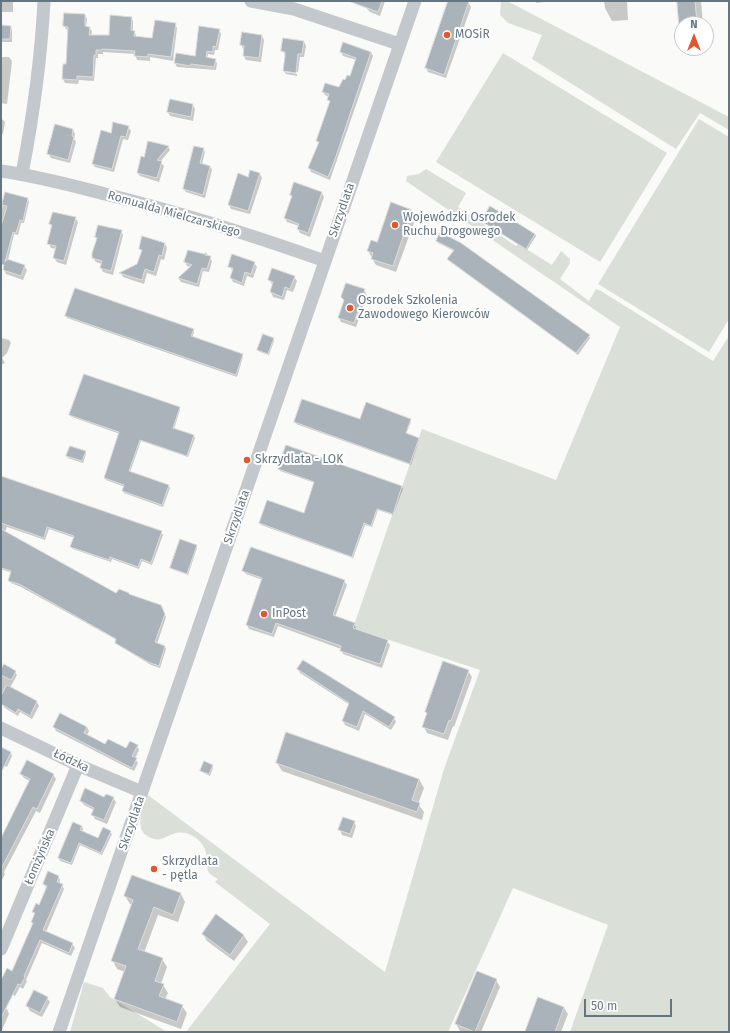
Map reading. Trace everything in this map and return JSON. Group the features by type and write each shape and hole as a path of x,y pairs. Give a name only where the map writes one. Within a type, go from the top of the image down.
{"street":[{"path":"22,174 31,129 39,73 44,1"},
{"path":"251,1 294,9 399,44"},
{"name":"Skrzydlata","path":"59,1032 415,1"},
{"name":"Romualda Mielczarskiego","path":"1,171 33,176 140,202 206,221 325,261"},
{"name":"Łódzka","path":"1,728 78,765 142,792"},
{"name":"Łomżyńska","path":"1,949 78,765"}],"shaded area":[{"path":"501,1 507,1 729,117 729,130 700,113 676,149 532,59 542,35 508,23 500,15"},
{"path":"503,53 667,153 600,262 436,162"},
{"path":"699,119 729,137 729,319 709,352 598,284"},
{"path":"426,169 466,193 458,207 516,246 518,244 552,265 561,251 570,259 570,263 560,279 589,301 596,289 601,291 713,361 729,336 729,1032 570,1032 608,925 513,888 448,1032 186,1032 270,924 215,882 218,879 211,875 208,871 206,852 201,843 194,836 179,833 172,834 161,839 154,839 144,833 140,824 142,812 148,795 385,972 444,769 480,670 353,628 422,429 556,480 620,327 406,181 407,176 419,174"},
{"path":"84,982 103,988 110,997 167,1032 70,1032"}],"building":[{"path":"351,1 382,1 378,12"},
{"name":"MOSiR","path":"448,1 469,1 444,75 425,68"},
{"path":"677,1 695,1 696,16 678,16"},
{"path":"64,13 85,14 85,26 90,27 89,35 109,35 110,15 132,17 131,30 135,31 134,36 152,38 155,20 176,23 171,57 148,54 148,57 134,56 135,51 96,50 96,55 94,55 93,77 77,76 77,80 62,79 63,64 66,64 68,27 63,26"},
{"path":"1,25 11,26 10,39 1,39"},
{"path":"199,26 220,29 216,47 213,46 213,52 207,51 206,57 216,59 214,67 191,64 190,66 174,63 176,53 195,56"},
{"path":"242,32 262,35 259,58 243,56 244,46 240,45"},
{"path":"283,38 304,41 302,54 298,54 296,73 283,71 285,52 281,51"},
{"path":"343,42 371,52 328,177 308,168 319,142 316,141 330,101 327,100 329,94 322,92 325,83 339,87 347,75 350,76 356,58 340,52"},
{"path":"170,99 193,104 191,117 167,112"},
{"path":"113,122 129,126 126,137 121,136 112,169 92,164 101,130 111,133"},
{"path":"55,124 73,129 72,136 74,137 68,160 47,154"},
{"path":"148,141 169,146 157,160 162,161 157,178 137,173 141,156 144,157"},
{"path":"194,146 204,148 200,163 210,166 203,195 183,189"},
{"path":"250,170 260,173 248,211 228,205 238,173 248,177"},
{"path":"294,182 322,192 308,233 297,229 299,224 284,218 292,196 290,195"},
{"path":"5,192 28,198 23,221 20,220 16,233 13,232 5,262 7,259 25,265 21,276 3,270 4,265 1,264 1,226 7,206 2,205"},
{"name":"Wojewódzki Osrodek Ruchu Drogowego","path":"391,202 412,210 393,266 371,259 373,253 367,251 371,240 377,242"},
{"path":"490,206 535,234 526,249 481,221"},
{"path":"53,212 76,217 64,261 53,258 56,246 47,244 52,225 49,224"},
{"path":"98,225 122,230 111,271 100,268 102,261 92,258 92,253 97,238 95,237"},
{"path":"440,232 461,243 590,335 576,353 447,259 454,250 436,241"},
{"path":"142,236 165,243 162,256 159,255 154,272 145,269 142,280 119,273 137,264 142,250 139,249"},
{"path":"188,250 204,254 206,252 205,255 211,256 207,269 202,268 197,284 178,278 192,265 184,262"},
{"path":"232,254 255,262 251,274 245,272 242,283 230,278 233,268 228,267"},
{"path":"272,268 295,276 290,289 285,287 282,297 270,292 273,282 268,280"},
{"name":"Osrodek Szkolenia Zawodowego Kierowców","path":"346,283 365,289 354,323 338,318 344,300 341,297"},
{"path":"75,288 194,329 191,336 243,354 236,375 65,316"},
{"path":"263,334 274,338 268,354 257,350"},
{"path":"84,374 180,407 173,428 194,435 187,456 140,440 129,471 169,485 162,505 122,491 124,485 104,478 119,432 69,415"},
{"path":"302,399 360,419 366,402 411,419 406,433 419,438 410,464 294,422"},
{"path":"286,445 402,486 393,514 377,509 371,526 364,523 352,557 259,523 267,500 304,513 314,482 278,469"},
{"path":"70,446 86,451 82,461 66,456"},
{"path":"1,476 162,531 151,563 141,559 138,567 110,557 109,560 70,547 74,536 47,527 44,538 1,523"},
{"path":"1,529 116,593 119,589 161,605 165,614 155,642 165,646 159,666 148,662 115,643 116,639 19,584 8,581 11,571 1,568"},
{"path":"180,539 197,545 187,574 170,568"},
{"path":"251,547 345,580 333,615 355,623 353,628 388,640 380,664 340,651 341,646 276,623 272,634 246,625 262,578 242,571"},
{"path":"303,660 395,717 389,727 363,711 357,727 342,721 349,703 297,669"},
{"path":"443,661 469,670 451,721 449,720 444,734 422,727 427,713 425,712"},
{"path":"4,664 16,671 11,680 1,675 1,669"},
{"path":"7,685 37,701 30,716 18,709 16,713 1,704 1,696"},
{"path":"60,713 87,727 84,733 105,744 108,739 126,748 130,741 138,745 132,756 137,758 132,768 53,727"},
{"path":"286,732 419,779 412,800 420,803 417,812 276,763"},
{"path":"1,747 11,752 1,773"},
{"path":"27,760 54,774 37,809 33,807 1,869 1,838 30,779 20,774"},
{"path":"204,761 213,765 209,774 200,771"},
{"path":"85,788 104,797 106,794 114,797 104,820 91,815 94,808 80,801"},
{"path":"343,817 355,821 350,834 338,830"},
{"path":"73,822 82,826 80,830 98,838 103,827 111,831 101,853 79,843 71,863 58,858"},
{"path":"48,871 59,876 57,882 63,884 43,930 73,943 69,953 40,940 21,985 18,984 1,1018 1,980 7,968 12,971 33,923 31,922 35,913 32,912 36,903 39,905 47,886 43,884"},
{"path":"132,875 181,893 173,915 154,907 138,949 163,958 155,981 164,984 159,996 183,1005 177,1022 114,999 126,966 111,961 133,900 124,896"},
{"path":"216,914 244,935 230,955 202,934"},
{"path":"477,971 497,979 475,1032 455,1024"},
{"path":"34,990 48,997 40,1013 26,1006"},
{"path":"538,997 564,1007 555,1032 525,1032"}],"place":[{"name":"MOSiR","path":"447,35"},
{"name":"Wojewódzki Osrodek Ruchu Drogowego","path":"395,225"},
{"name":"Osrodek Szkolenia Zawodowego Kierowców","path":"350,308"},
{"name":"Skrzydlata - LOK","path":"247,460"},
{"name":"InPost","path":"264,614"},
{"name":"Skrzydlata - pętla","path":"154,869"}]}
